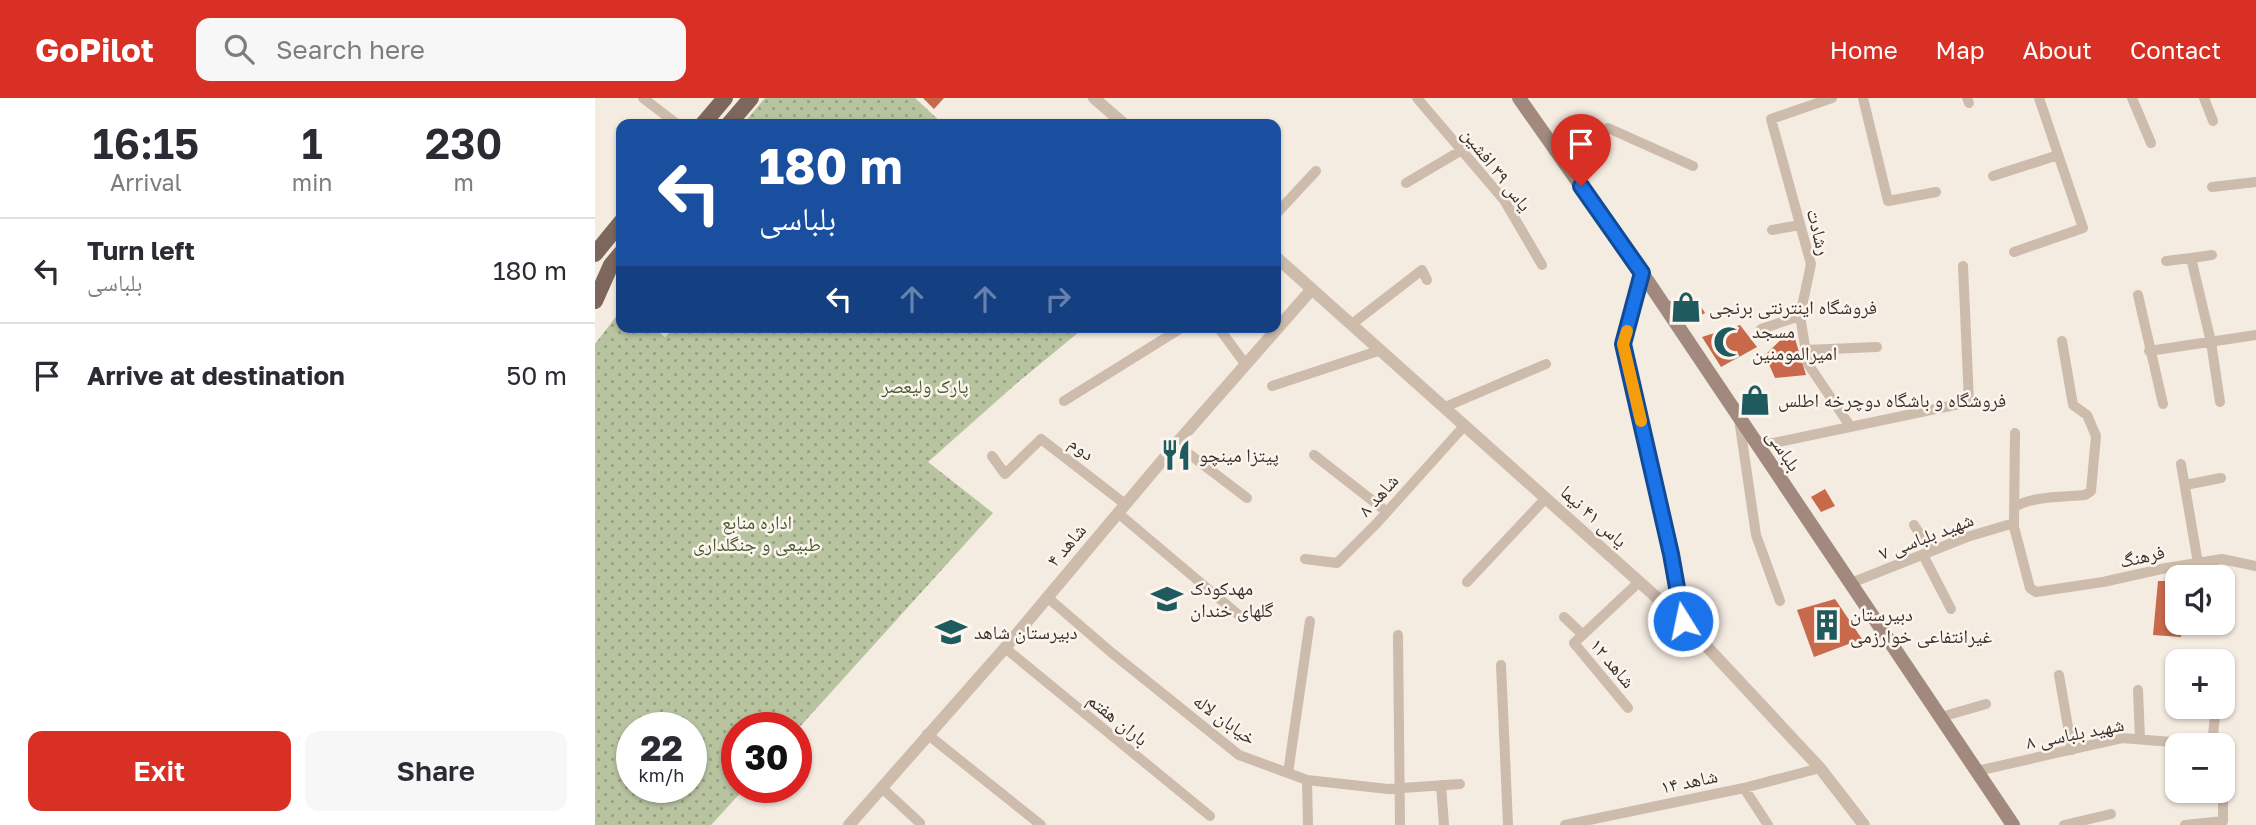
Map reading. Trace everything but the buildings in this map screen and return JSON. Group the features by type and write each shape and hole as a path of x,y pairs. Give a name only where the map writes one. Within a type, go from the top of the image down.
{"main road":[{"path":"707,119 725,98"},
{"path":"733,119 751,98"},
{"name":"بلباسی","path":"1519,98 1642,273 2013,825"},
{"path":"597,246 616,227"},
{"path":"595,289 616,259"},
{"path":"595,301 616,259"}],"street":[{"path":"643,98 670,119"},
{"path":"1094,98 1118,119"},
{"name":"یاس ۳۹ افشین","path":"1417,98 1504,200 1542,265"},
{"name":"رشادت","path":"1832,98 1771,119 1811,264 1800,316 1808,364 1850,426"},
{"path":"1863,98 1888,201 1936,192"},
{"path":"2014,252 2083,228 2039,98"},
{"path":"2132,98 2151,143"},
{"path":"2204,98 2213,121"},
{"path":"1551,143 1608,128 1693,166"},
{"path":"1406,183 1462,150"},
{"path":"1993,176 2058,155"},
{"path":"1281,209 1316,172"},
{"path":"2212,187 2256,182"},
{"path":"1772,230 1800,225"},
{"path":"2166,261 2211,255"},
{"path":"2192,258 2211,342 2220,402"},
{"name":"یاس ۴۱ نیما","path":"1281,261 1683,621 1820,768 1864,825"},
{"path":"1759,446 1969,402 1963,266"},
{"path":"1352,324 1422,270 1427,280"},
{"path":"1642,273 1623,344 1671,554 1683,621"},
{"name":"شاهد ۴","path":"1281,325 1312,289"},
{"path":"2138,295 2163,404"},
{"path":"1761,328 1800,316"},
{"path":"1065,401 1173,333"},
{"path":"1222,333 1246,365"},
{"name":"شاهد ۴","path":"849,825 1005,648 1176,444 1274,333"},
{"path":"2149,351 2256,335"},
{"path":"2014,508 2019,503 2085,495 2091,491 2096,436 2087,415 2073,405 2062,341"},
{"path":"1806,350 1877,347"},
{"path":"1272,386 1381,350"},
{"path":"1445,407 1546,364"},
{"path":"1739,417 1756,535 1780,601"},
{"name":"شاهد ۸","path":"1305,559 1337,563 1465,425"},
{"path":"2014,523 2015,433"},
{"name":"دوم","path":"992,456 1005,474 1041,439 1122,508"},
{"path":"1176,444 1247,498"},
{"path":"1314,455 1387,512"},
{"path":"2182,464 2198,563"},
{"path":"2185,485 2221,478"},
{"path":"1467,582 1546,498"},
{"path":"1122,508 1240,616"},
{"name":"شهید بلباسی ۷","path":"1851,583 1966,537 2014,523"},
{"name":"فرهنگ","path":"2014,523 2030,587 2036,592 2222,559 2256,566"},
{"path":"1914,525 1951,609"},
{"name":"شاهد ۱۲","path":"1628,708 1574,643 1639,582"},
{"name":"خیابان لاله","path":"1047,597 1239,755 1307,780 1398,788 1460,784"},
{"path":"1564,617 1583,635"},
{"path":"1288,773 1310,621"},
{"path":"1398,635 1400,825"},
{"name":"باران هفتم","path":"1005,648 1210,816"},
{"path":"1500,665 1509,825"},
{"path":"2059,675 2072,750"},
{"path":"2138,690 2140,739"},
{"path":"1941,717 1986,704"},
{"path":"927,734 1041,825"},
{"name":"شهید بلباسی ۸","path":"1977,771 2122,738 2165,741"},
{"name":"شاهد ۱۴","path":"1565,825 1744,788 1820,768"},
{"path":"1307,780 1308,825"},
{"path":"1441,785 1444,825"},
{"path":"882,788 921,823"},
{"path":"1744,788 1768,825"},
{"path":"2185,825 2223,821 2223,803"},
{"path":"2064,825 2111,814"}],"green space":[{"path":"765,98 915,98 938,119 747,119"},
{"name":"اداره منابع طبیعی و جنگلداری","path":"616,317 616,333 660,333 665,337 669,333 1078,333 928,462 993,513 812,713 721,712 721,803 731,803 711,825 595,825 595,344"}],"slow traffic":[{"path":"1627,331 1623,344 1641,421"}],"place":[{"name":"فروشگاه اینترنتی برنجی","path":"1686,307"},
{"name":"مسجد امیرالمومنین","path":"1729,342"},
{"name":"فروشگاه و باشگاه دوچرخه اطلس","path":"1755,400"},
{"name":"پیتزا مینچو","path":"1176,455"},
{"name":"مهدکودک گلهای خندان","path":"1167,599"},
{"name":"دبیرستان غیرانتفاعی خوارزمی","path":"1827,625"},
{"name":"دبیرستان شاهد","path":"951,632"}],"route":[{"path":"1581,186 1642,273 1623,344 1671,554 1683,621"}],"park label":[{"name":"پارک ولیعصر","path":"925,386"}]}
